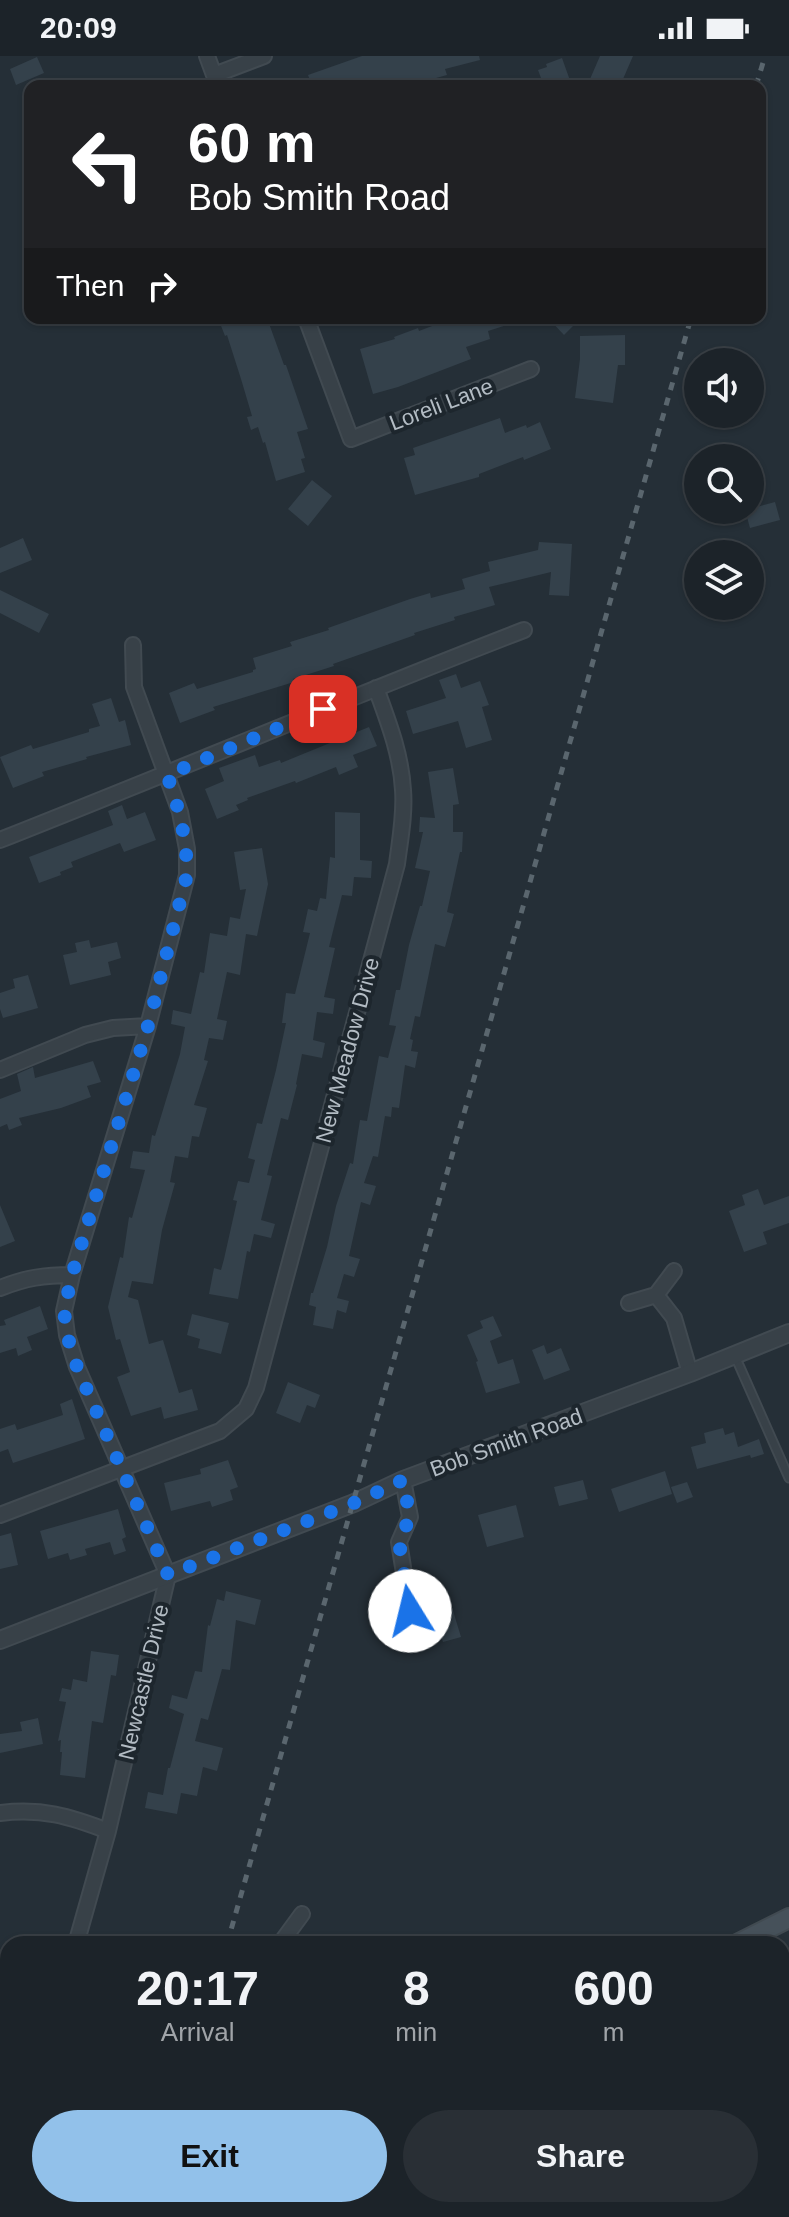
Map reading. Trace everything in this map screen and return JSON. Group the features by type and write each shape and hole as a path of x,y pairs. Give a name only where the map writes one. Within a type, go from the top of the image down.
{"main road":[{"path":"753,1936 789,1918"}],"street":[{"path":"207,56 216,80 264,56"},
{"name":"Loreli Lane","path":"308,324 351,439 531,369"},
{"path":"0,840 524,630"},
{"name":"Newcastle Drive","path":"78,1936 108,1831 168,1575 77,1367 67,1335 64,1311 72,1275 148,1026 187,875 187,849 180,812 134,687 133,645"},
{"name":"New Meadow Drive","path":"120,1469 220,1431 246,1409 256,1388 397,864 403,789 399,756 376,688"},
{"path":"0,1070 85,1035 113,1028 148,1026"},
{"path":"629,1303 656,1295 674,1271"},
{"path":"0,1288 26,1278 72,1275"},
{"path":"656,1295 674,1318 690,1373"},
{"name":"Bob Smith Road","path":"0,1640 354,1503 403,1480 789,1333"},
{"path":"0,1515 120,1469"},
{"path":"403,1480 410,1517 399,1542 410,1611"},
{"path":"0,1813 21,1811 69,1816 108,1831"},
{"path":"286,1936 302,1914"}],"lane":[{"path":"734,1355 789,1478"}],"building":[{"path":"362,56 479,56 480,60 445,69 447,75 429,80 310,80 308,75"},
{"path":"600,56 633,56 623,80 590,80"},
{"path":"37,57 44,73 16,85 10,69"},
{"path":"562,58 570,80 542,80 538,70 547,67 546,64"},
{"path":"220,324 269,324 308,429 297,432 305,458 301,459 305,472 276,481 258,427 251,430 247,417 252,416"},
{"path":"437,324 510,324 488,331 490,339 466,347 471,359 373,394 360,349 395,339 418,328 419,331"},
{"path":"554,324 575,324 564,335"},
{"path":"625,335 625,365 618,365 613,403 575,398 580,336"},
{"path":"500,418 505,433 540,422 551,449 479,474 479,477 415,495 404,458 415,455 413,448"},
{"path":"312,480 332,496 308,526 288,509"},
{"path":"775,502 780,520 750,528 749,524 764,524 764,505"},
{"path":"23,538 32,560 0,573 0,548"},
{"path":"539,542 572,544 569,596 549,595 551,572 489,587 495,605 454,617 455,620 293,679 294,682 213,707 215,710 180,723 169,693 194,683 197,689 253,672 256,669 253,658 292,646 290,642 410,599 430,593 431,598 465,589 462,579 490,571 488,562 538,550"},
{"path":"0,590 49,614 39,633 0,613"},
{"path":"456,674 461,688 480,681 489,705 482,707 492,740 466,748 458,721 413,734 406,711 446,698 439,680"},
{"path":"111,698 119,722 125,720 131,745 42,772 44,776 13,788 0,757 31,745 33,749 89,732 89,729 100,726 92,704"},
{"path":"369,727 377,746 353,755 358,767 339,775 336,767 247,798 236,805 239,810 217,819 205,789 224,781 219,768 255,755 259,767 280,760 281,763"},
{"path":"453,768 459,804 453,805 453,832 463,832 462,852 447,912 454,914 445,947 435,944 420,1017 415,1016 410,1039 413,1040 411,1051 418,1052 415,1068 405,1065 399,1108 392,1107 391,1117 385,1116 378,1157 373,1156 364,1183 376,1186 370,1205 361,1202 349,1256 360,1259 354,1277 344,1274 337,1298 349,1301 346,1313 337,1310 333,1329 313,1325 316,1307 309,1305 311,1293 350,1163 353,1164 360,1120 367,1121 379,1056 388,1058 396,1026 389,1025 396,990 400,990 430,871 415,868 423,832 419,832 420,817 435,818 428,772"},
{"path":"122,805 127,819 145,812 156,840 124,852 120,843 71,862 73,867 60,872 61,875 39,883 29,857 113,825 108,811"},
{"path":"335,812 360,813 360,860 372,861 371,878 354,877 352,896 342,895 329,947 335,948 324,997 335,999 333,1014 317,1012 313,1040 325,1043 322,1058 302,1054 288,1120 281,1118 267,1175 272,1176 261,1220 275,1224 271,1238 254,1234 250,1252 247,1251 238,1299 209,1294 214,1268 221,1270 224,1259 237,1201 233,1200 238,1181 249,1183 255,1160 248,1158 257,1123 262,1124 276,1070 286,1023 282,1023 286,993 295,994 310,933 303,932 308,909 317,911 320,898 326,899 330,857 335,858"},
{"path":"262,848 268,884 257,936 246,934 240,975 227,972 217,1019 227,1021 223,1040 209,1038 204,1060 208,1061 194,1105 207,1108 199,1137 192,1136 188,1158 175,1156 170,1182 175,1183 162,1230 153,1284 132,1281 128,1297 138,1300 149,1344 163,1340 179,1393 192,1389 198,1410 164,1419 161,1407 131,1416 117,1377 130,1372 120,1339 116,1340 108,1307 120,1257 123,1258 129,1217 132,1218 145,1170 130,1168 133,1151 149,1153 152,1135 155,1136 180,1054 185,1027 171,1024 173,1010 191,1014 200,972 204,973 210,933 227,936 230,917 240,919 246,889 240,890 234,852"},
{"path":"89,940 91,948 117,942 121,958 108,962 111,975 70,985 63,955 77,952 75,943"},
{"path":"28,975 38,1008 3,1018 0,993 15,988 13,979"},
{"path":"93,1061 101,1082 87,1086 91,1097 19,1118 22,1125 9,1130 7,1124 0,1127 0,1099 21,1091 17,1074 33,1067 35,1078"},
{"path":"758,1189 764,1205 789,1196 789,1223 763,1232 767,1244 744,1252 729,1211 745,1205 742,1195"},
{"path":"0,1205 15,1241 0,1247"},
{"path":"40,1306 48,1329 27,1337 32,1350 18,1356 16,1348 0,1353 0,1326 6,1325 4,1320"},
{"path":"192,1314 229,1323 221,1354 198,1348 200,1339 187,1335"},
{"path":"493,1316 502,1336 490,1341 498,1364 513,1359 520,1383 486,1393 467,1335 483,1328 480,1321"},
{"path":"544,1345 547,1354 561,1348 570,1370 544,1380 532,1350"},
{"path":"288,1382 320,1395 315,1408 307,1405 300,1423 276,1413"},
{"path":"72,1399 85,1439 13,1463 8,1449 0,1452 0,1429 15,1424 17,1430 63,1415 60,1404"},
{"path":"723,1428 725,1435 734,1432 738,1447 759,1439 764,1454 697,1469 691,1447 706,1443 704,1433"},
{"path":"228,1460 238,1487 230,1490 233,1500 212,1507 210,1501 171,1511 164,1483 201,1474 200,1469"},
{"path":"665,1471 672,1494 619,1512 611,1489"},
{"path":"583,1480 588,1499 559,1506 554,1487"},
{"path":"687,1482 693,1497 677,1503 671,1487"},
{"path":"516,1505 524,1537 487,1547 478,1515"},
{"path":"118,1509 126,1537 122,1539 126,1551 114,1555 110,1542 85,1549 87,1555 70,1560 68,1553 48,1559 40,1531"},
{"path":"11,1533 18,1565 0,1569 0,1536"},
{"path":"226,1591 261,1600 255,1625 236,1620 230,1670 222,1669 208,1720 201,1718 195,1741 223,1748 217,1771 203,1767 197,1796 181,1793 177,1814 145,1808 148,1792 163,1795 184,1714 169,1708 172,1695 187,1699 195,1671 202,1672 208,1625 217,1599 224,1601"},
{"path":"451,1604 461,1637 443,1642 440,1634 409,1643 402,1619 412,1621 420,1614"},
{"path":"91,1651 119,1655 116,1676 111,1675 103,1723 92,1721 85,1778 60,1775 62,1752 61,1740 58,1741 66,1702 59,1701 62,1688 71,1690 73,1679 87,1682"},
{"path":"38,1718 43,1744 0,1753 0,1734 22,1731 20,1722"}],"railway":[{"path":"758,80 765,56"},
{"path":"229,1936 689,324"}],"route":[{"path":"323,709 167,775 180,812 187,849 187,875 148,1026 72,1275 64,1311 67,1335 77,1367 168,1575 354,1503 403,1480 410,1517 399,1542 410,1611"}]}
